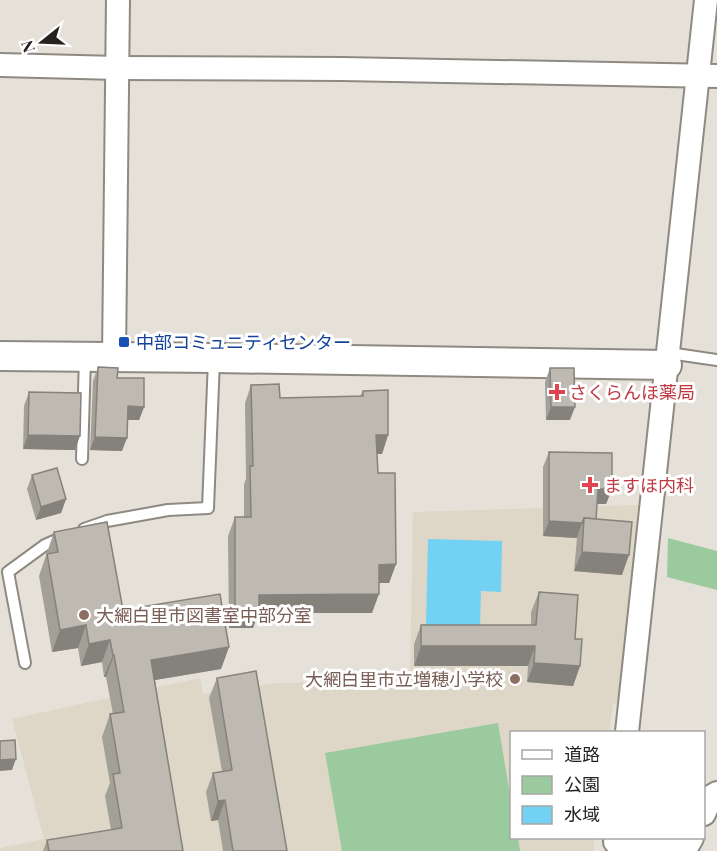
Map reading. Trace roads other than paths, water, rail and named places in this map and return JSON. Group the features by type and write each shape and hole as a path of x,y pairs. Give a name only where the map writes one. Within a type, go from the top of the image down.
{"street":[{"path":"114,357 118,0"},
{"path":"627,731 668,359 708,76 706,0"},
{"path":"0,65 708,76"},
{"path":"0,356 668,359"},
{"path":"705,811 712,796 717,793"},
{"path":"615,844 678,849 688,846 691,839"}],"lane":[{"path":"82,459 85,356"},
{"path":"26,663 8,572 45,544 106,520 168,510 208,508 214,358"},
{"path":"668,359 717,360"}],"water":[{"path":"428,539 502,541 501,592 481,591 480,628 426,626"}],"place":[{"name":"中部コミュニティセンター","path":"124,342"},
{"name":"さくらんほ薬局","path":"557,392"},
{"name":"ますほ内科","path":"590,485"},
{"name":"大網白里市図書室中部分室","path":"84,615"},
{"name":"大網白里市立増穂小学校","path":"515,679"}]}
